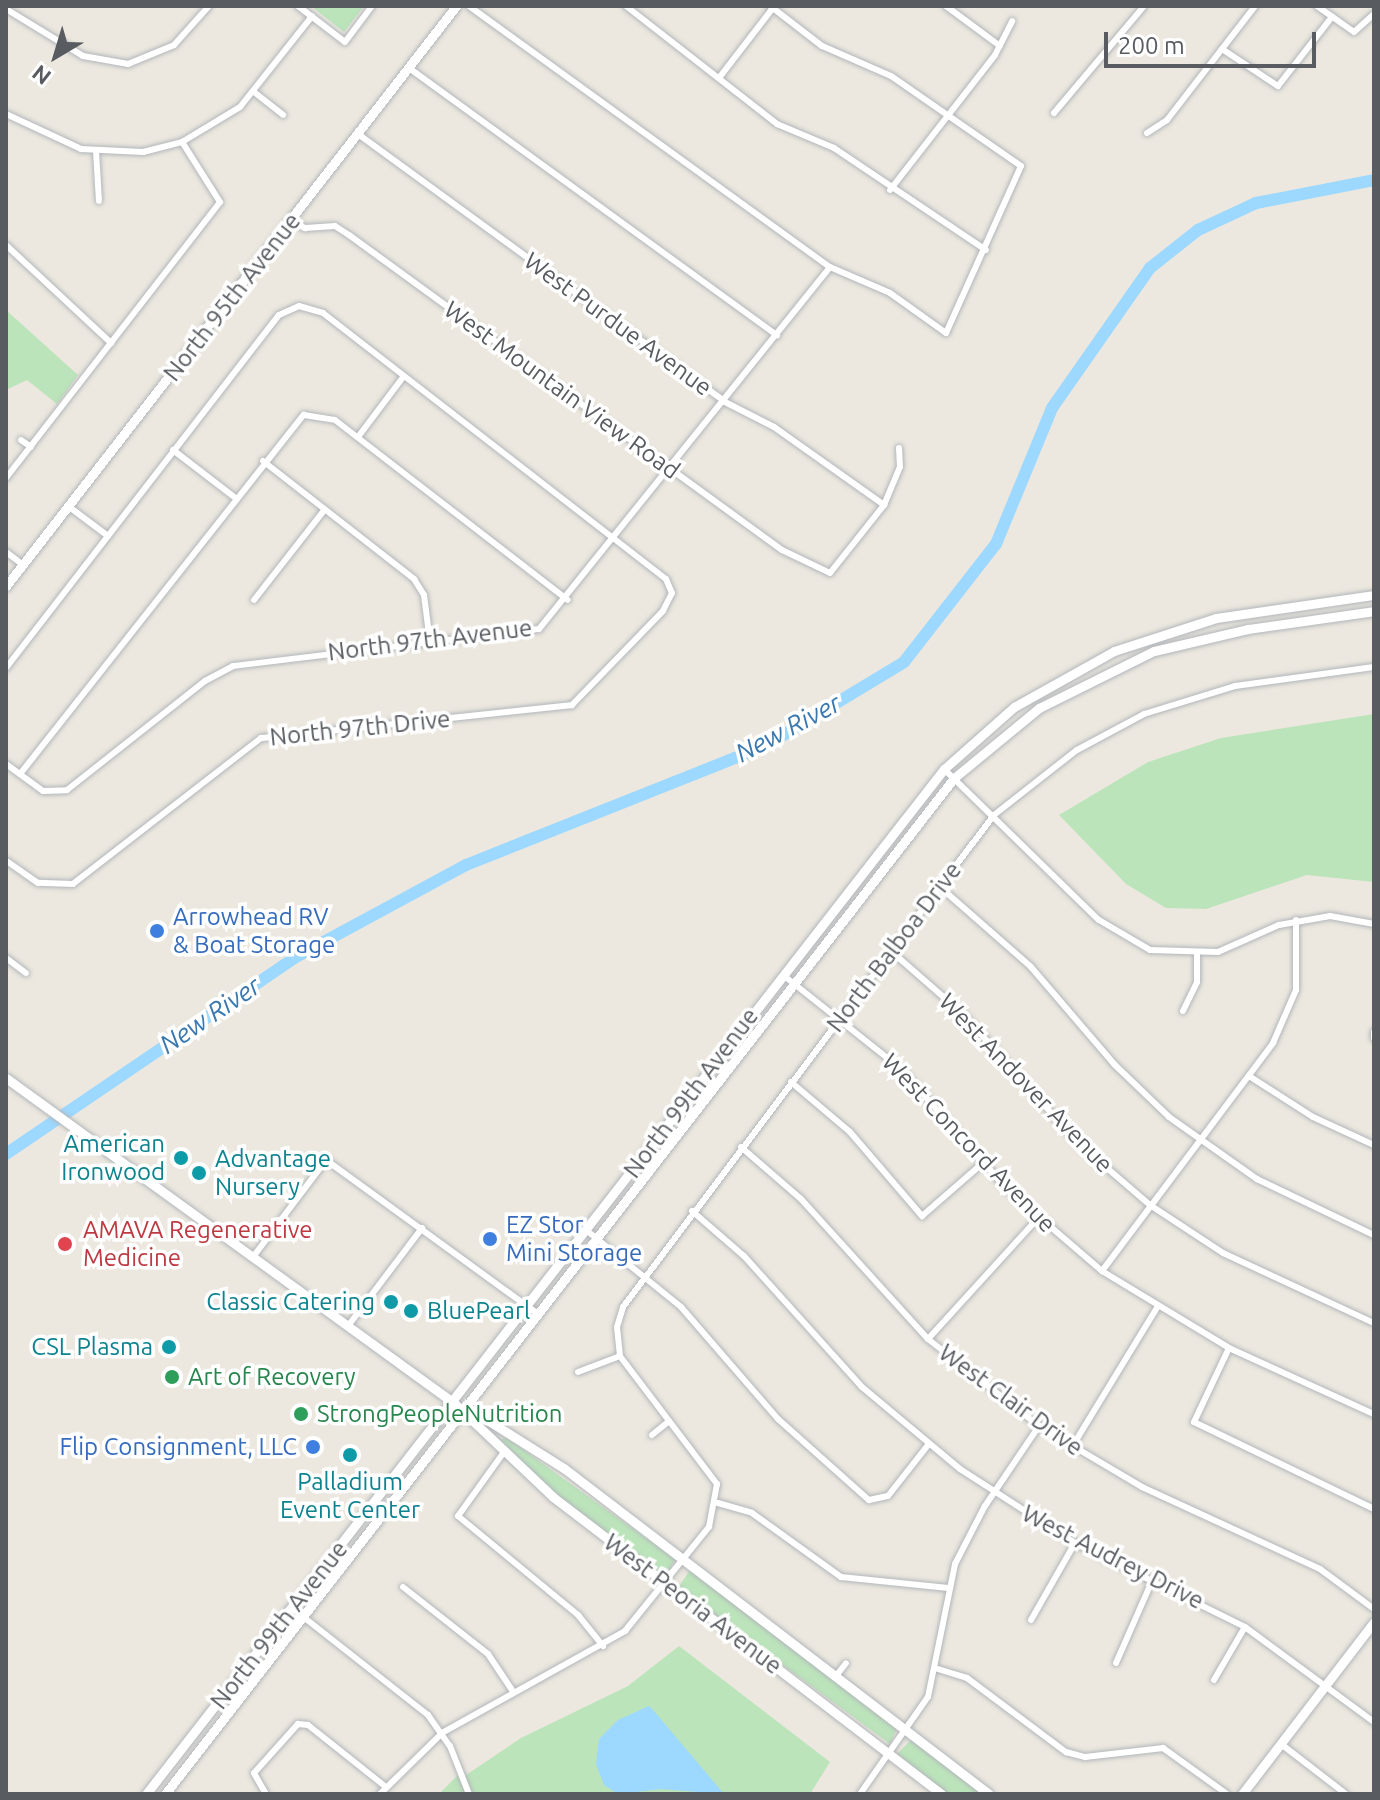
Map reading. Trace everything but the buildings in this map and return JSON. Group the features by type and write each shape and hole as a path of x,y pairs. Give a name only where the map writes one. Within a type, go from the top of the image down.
{"main road":[{"name":"North 95th Avenue","path":"6,586 456,6"},
{"name":"North 99th Avenue","path":"146,1794 454,1403 782,974 944,769 1014,707 1062,676 1114,651 1216,618 1374,595"},
{"name":"North 99th Avenue","path":"165,1794 470,1407 954,778 1007,731 1079,684 1154,651 1218,634 1374,611"},
{"path":"1216,618 1218,634"},
{"name":"West Peoria Avenue","path":"6,1078 454,1403 463,1416 504,1452 666,1584 942,1794"},
{"path":"699,1083 711,1092"},
{"name":"West Peoria Avenue","path":"454,1403 470,1407 548,1456 989,1794"},
{"path":"358,1525 370,1534"},
{"path":"1242,1794 1374,1622"}],"street":[{"path":"6,9 83,56 128,64 174,45 209,6"},
{"path":"298,6 345,42 372,6"},
{"path":"469,6 830,267 890,293 946,333 986,250 1021,166 891,76 822,46 773,7 719,78"},
{"path":"626,6 777,124 834,148 890,190 986,250"},
{"path":"946,6 1000,46"},
{"path":"1054,113 1144,6"},
{"path":"1147,133 1167,120 1255,6"},
{"path":"1317,6 1354,32 1374,14"},
{"path":"6,114 49,139 96,151 143,152 182,142 227,119 254,92 312,16"},
{"path":"1222,49 1278,86 1332,17"},
{"path":"890,190 1000,46 1012,21"},
{"path":"409,68 777,335"},
{"path":"254,92 283,115"},
{"name":"West Purdue Avenue","path":"358,134 725,402 774,427 884,505"},
{"path":"6,478 220,202 182,142"},
{"path":"96,151 99,201"},
{"name":"West Mountain View Road","path":"291,221 305,228 335,226 349,235 793,558 830,573 884,505"},
{"path":"6,245 111,343"},
{"name":"North 97th Avenue","path":"6,764 43,791 67,790 196,688 233,666 533,632 568,600 830,267"},
{"path":"6,668 279,315 299,306 323,313 616,540"},
{"path":"358,437 404,376"},
{"path":"20,774 234,497 308,414 328,415 568,600"},
{"path":"21,440 31,447"},
{"path":"884,505 900,467 899,448"},
{"path":"173,450 234,497"},
{"path":"263,461 420,587 430,642"},
{"path":"68,506 108,536"},
{"path":"254,600 325,509"},
{"name":"North 97th Drive","path":"6,861 38,883 73,884 261,738 572,705 663,611 672,593 666,579 616,540"},
{"path":"6,552 23,565"},
{"name":"North Balboa Drive","path":"620,1356 619,1315 644,1275 994,815 1077,750 1144,714 1235,686 1374,667"},
{"path":"944,769 1115,932 1150,950 1197,955 1296,920 1330,916 1374,924"},
{"path":"940,887 1031,967 1114,1064 1199,1140 1257,1179 1374,1235"},
{"path":"1102,1271 1273,1043 1296,990 1296,920"},
{"name":"West Andover Avenue","path":"892,952 972,1022 1079,1144 1150,1205 1223,1253 1374,1323"},
{"path":"1183,1011 1197,982 1197,955"},
{"path":"6,958 26,973"},
{"name":"West Concord Avenue","path":"782,974 900,1068 983,1163 1038,1218 1102,1271 1157,1308 1229,1348 1374,1414"},
{"path":"1249,1076 1313,1117 1374,1145"},
{"path":"791,1082 850,1132 922,1216 983,1163"},
{"name":"West Clair Drive","path":"741,1147 801,1199 928,1339 1039,1426 1072,1447 1300,1559 1374,1609"},
{"path":"253,1257 326,1160 541,1315"},
{"name":"West Audrey Drive","path":"692,1211 744,1256 862,1387 928,1445 993,1493 1075,1543 1245,1627 1374,1722"},
{"path":"928,1339 1038,1218"},
{"path":"348,1326 422,1228"},
{"path":"586,1230 681,1307 778,1419 869,1500 888,1496 928,1445"},
{"path":"1072,1447 1157,1308"},
{"path":"1229,1348 1194,1422 1374,1509"},
{"path":"380,1794 442,1733 512,1690 603,1646 666,1584 718,1503 707,1464 669,1421 620,1356 578,1372"},
{"path":"652,1435 669,1421"},
{"path":"860,1794 906,1730 938,1669 948,1588 993,1493 1039,1426"},
{"path":"504,1452 458,1516 578,1615 603,1646"},
{"path":"718,1503 752,1513 841,1577 948,1588"},
{"path":"1031,1620 1075,1543"},
{"path":"1116,1663 1152,1581"},
{"path":"403,1587 488,1654 512,1690"},
{"path":"292,1608 442,1733 469,1794"},
{"path":"1214,1680 1245,1627"},
{"path":"836,1676 846,1663"},
{"path":"938,1669 967,1678 1072,1755 1163,1748 1227,1794"},
{"path":"266,1794 254,1773 291,1727 308,1725 386,1787"},
{"path":"1281,1744 1346,1794"}],"green space":[{"path":"311,6 364,6 344,32"},
{"path":"6,310 78,375 57,404 27,380 6,390"},
{"path":"1374,714 1374,882 1307,875 1206,909 1166,908 1126,884 1059,815 1148,762 1221,738"},
{"path":"507,1438 675,1559 668,1573 661,1575 557,1495 499,1440"},
{"path":"690,1570 897,1728 890,1744 678,1588"},
{"path":"679,1646 830,1762 810,1794 439,1794 461,1772 463,1777 521,1738 628,1686"},
{"path":"912,1739 984,1794 947,1794 897,1754"}],"water":[{"path":"649,1706 724,1794 661,1789 618,1794 604,1785 596,1764 599,1739 618,1720"}],"waterway":[{"name":"New River","path":"6,1154 294,958 466,865 765,746 904,662 996,544 1052,408 1150,268 1198,230 1256,203 1374,180"}],"place":[{"name":"Arrowhead RV & Boat Storage","path":"157,931"},
{"name":"American Ironwood","path":"181,1158"},
{"name":"Advantage Nursery","path":"199,1173"},
{"name":"EZ Stor Mini Storage","path":"490,1239"},
{"name":"AMAVA Regenerative Medicine","path":"65,1244"},
{"name":"Classic Catering","path":"391,1302"},
{"name":"BluePearl","path":"411,1311"},
{"name":"CSL Plasma","path":"169,1347"},
{"name":"Art of Recovery","path":"172,1377"},
{"name":"StrongPeopleNutrition","path":"301,1414"},
{"name":"Flip Consignment, LLC","path":"313,1447"},
{"name":"Palladium Event Center","path":"350,1455"}]}
